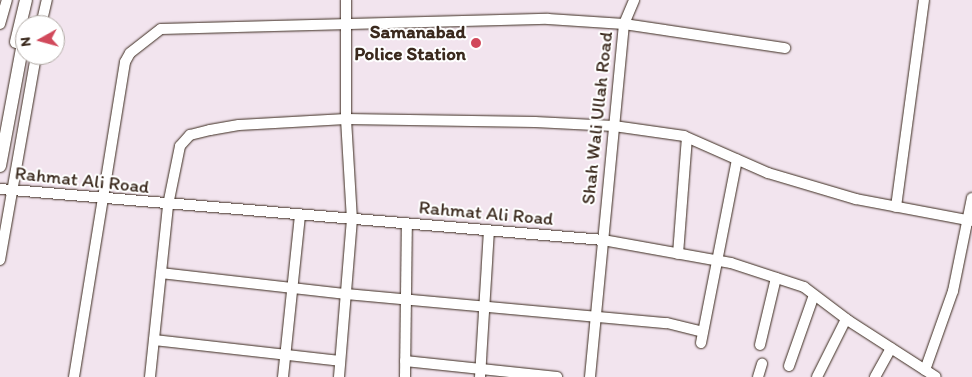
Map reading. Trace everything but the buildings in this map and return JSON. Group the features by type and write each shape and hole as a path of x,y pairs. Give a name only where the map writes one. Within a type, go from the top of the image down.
{"main road":[{"path":"0,123 26,0"},
{"path":"29,15 33,0"},
{"path":"0,166 19,65"}],"street":[{"path":"0,24 7,0"},
{"path":"43,15 47,0"},
{"path":"339,377 352,220 346,119 346,0"},
{"name":"Shah Wali Ullah Road","path":"590,377 594,316 624,24 634,0"},
{"path":"896,207 924,0"},
{"path":"74,377 127,57 157,30 346,23 548,19 624,24 784,48"},
{"path":"0,260 5,190 34,65"},
{"path":"150,377 168,205 180,146 190,136 239,125 346,119 535,122 614,126 687,138 809,187 896,207 970,220"},
{"path":"678,254 687,138"},
{"path":"701,343 719,261 737,159"},
{"name":"Rahmat Ali Road","path":"5,190 104,200 603,240 719,261 804,287 846,319 936,377"},
{"path":"925,370 953,291 970,220 972,198"},
{"path":"283,377 300,216"},
{"path":"405,377 407,224"},
{"path":"480,373 488,231"},
{"path":"161,273 292,289 667,323 703,332"},
{"path":"760,345 776,278"},
{"path":"789,366 814,295"},
{"path":"817,377 846,319"},
{"path":"154,340 340,361"},
{"path":"874,377 891,348"},
{"path":"405,361 480,373 557,377"},
{"path":"758,377 762,364"}],"place":[{"name":"Samanabad Police Station","path":"476,43"}]}
